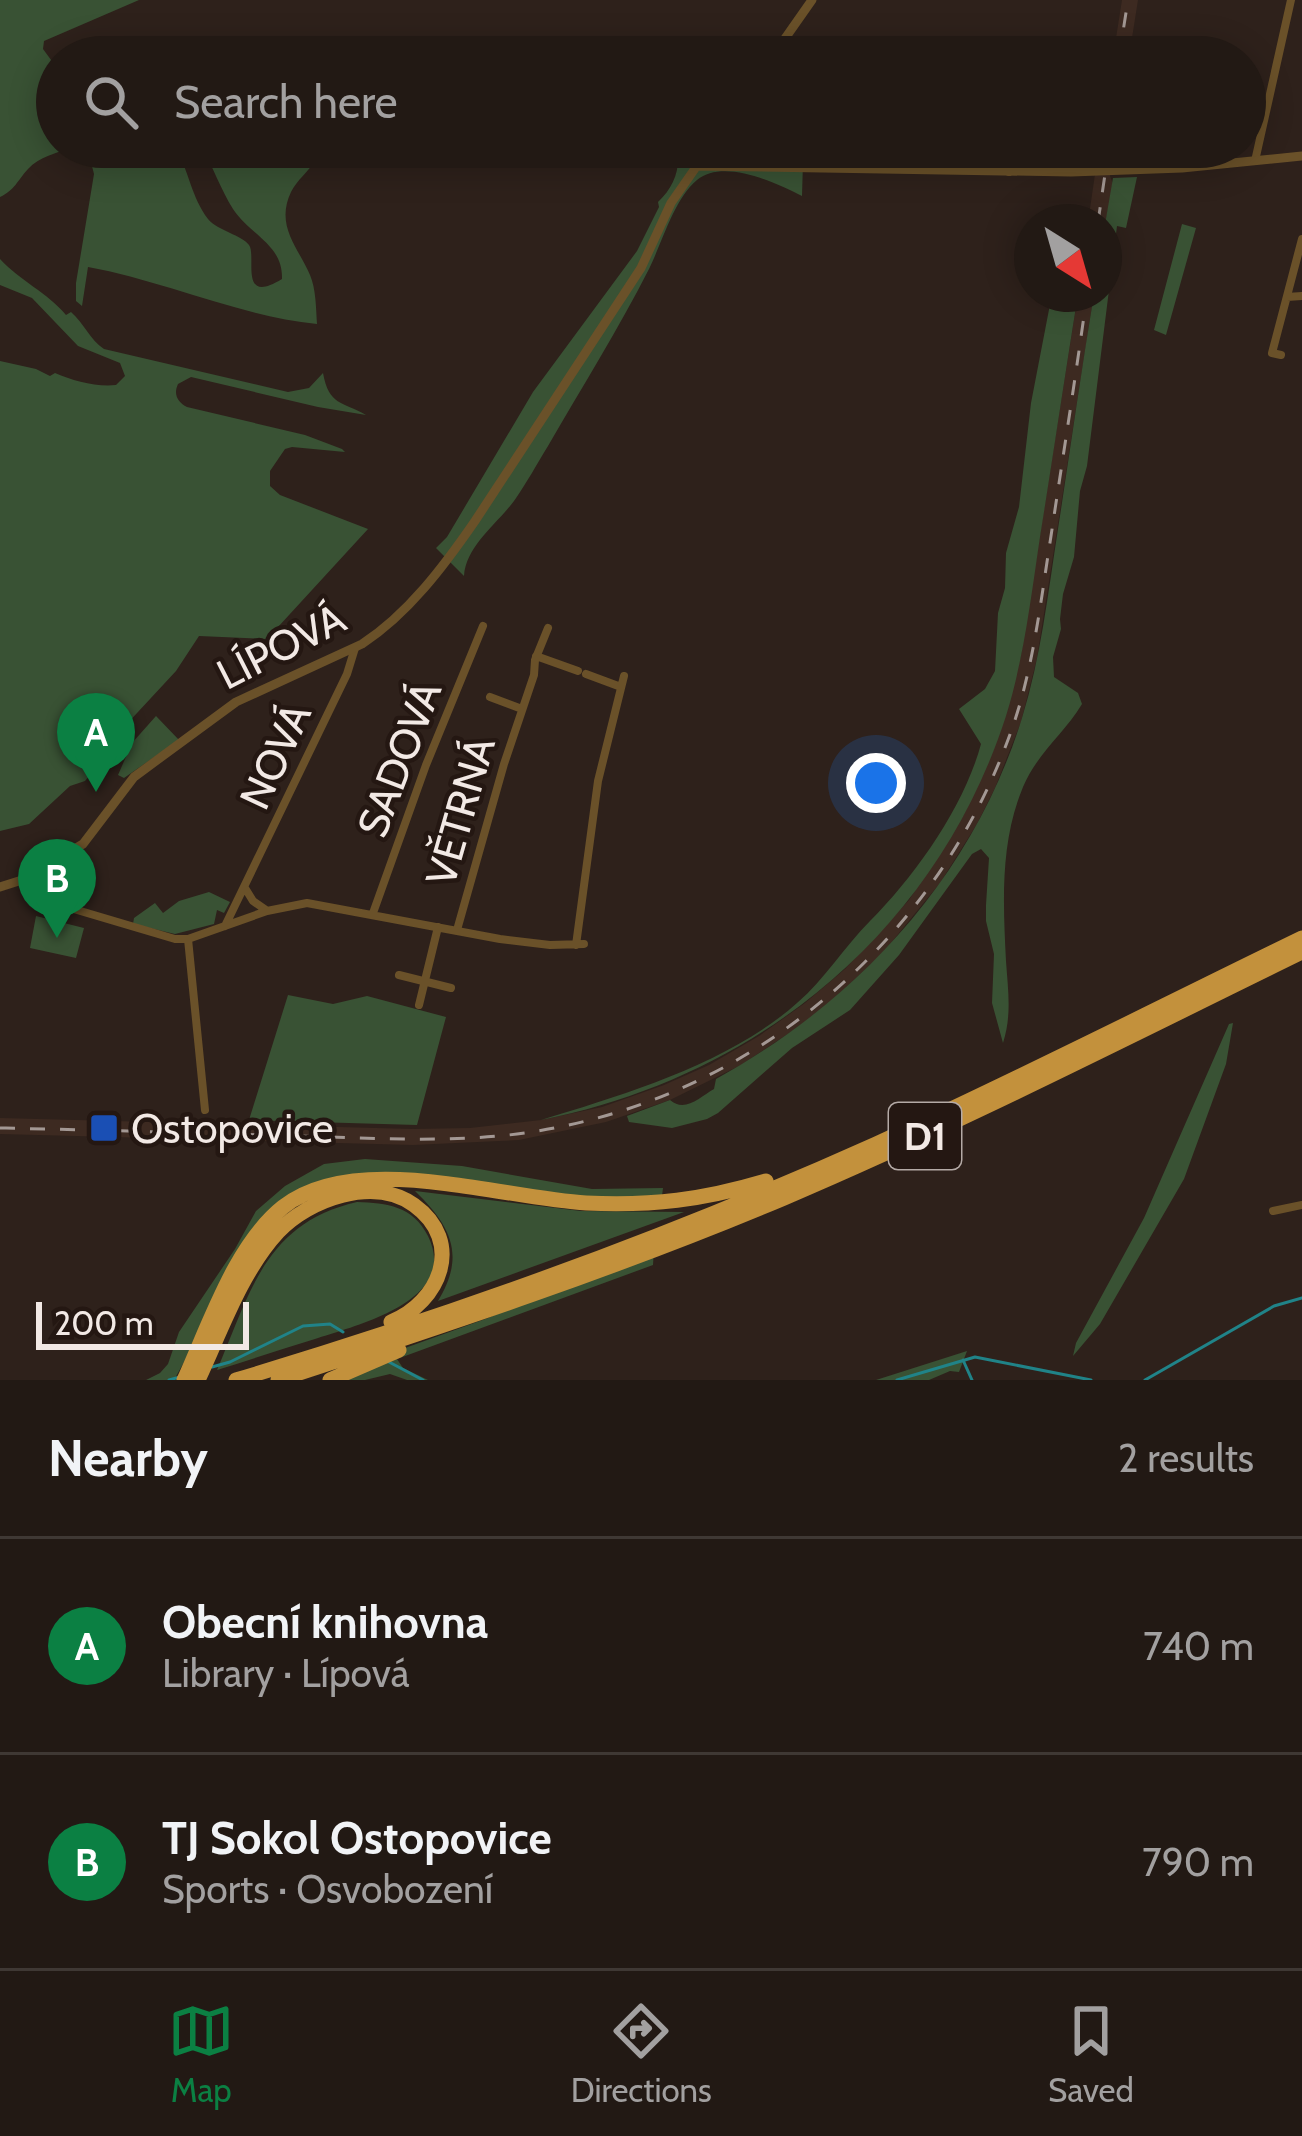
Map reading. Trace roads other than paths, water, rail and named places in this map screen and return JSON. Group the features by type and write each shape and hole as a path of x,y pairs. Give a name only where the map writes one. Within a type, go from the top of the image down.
{"highway":[{"name":"D1","path":"236,1380 457,1308 679,1226 871,1146 1302,938"},
{"name":"D1","path":"278,1380 537,1295 782,1198 932,1133 1302,952"},
{"path":"184,1380 205,1350 260,1231 296,1199 327,1185 371,1179 412,1181 581,1202 662,1204 761,1182 871,1146"},
{"path":"241,1275 278,1232 316,1205 356,1192 397,1196 414,1205 429,1220 443,1251 436,1283 430,1295 404,1317 345,1345"},
{"path":"330,1380 537,1295"},
{"path":"198,1380 205,1350"}],"street":[{"path":"787,36 812,0"},
{"path":"1266,111 1291,0"},
{"path":"1266,159 1302,156"},
{"name":"LÍPOVÁ","path":"0,886 22,880 83,844 134,777 236,702 376,634 448,560 641,268 671,203 695,168"},
{"path":"800,168 1009,172 1182,168"},
{"path":"1009,172 1010,168"},
{"path":"1282,355 1272,353 1302,239"},
{"path":"1286,297 1302,296"},
{"name":"SADOVÁ","path":"373,914 426,765 483,626"},
{"name":"VĚTRNÁ","path":"457,930 548,628"},
{"name":"NOVÁ","path":"225,926 347,674 355,648"},
{"path":"536,656 621,686"},
{"path":"22,880 48,901 160,937 188,939 263,911 307,902 524,942 580,944 598,781 624,676"},
{"name":"VĚTRNÁ","path":"490,698 522,709"},
{"path":"245,892 263,911"},
{"path":"419,1005 438,927"},
{"path":"188,939 205,1110"},
{"path":"399,975 451,988"},
{"path":"1273,1211 1302,1205"}],"waterway":[{"path":"1145,1380 1274,1306 1302,1298"},
{"path":"212,1367 303,1326 330,1324 343,1332"},
{"path":"897,1380 975,1357 1091,1380"},
{"path":"963,1360 972,1380"},
{"path":"389,1362 423,1380"},
{"path":"169,1380 180,1377"}],"railway":[{"path":"1122,36 1128,0"},
{"path":"1101,204 1106,168"},
{"path":"0,1128 408,1139 517,1134 601,1117 681,1088 756,1049 824,999 885,941 937,875 981,802 1014,723 1036,631 1084,312"}],"place":[{"name":"Obecní knihovna","path":"96,792"},
{"name":"TJ Sokol Ostopovice","path":"57,938"},
{"name":"Ostopovice","path":"104,1128"}]}
